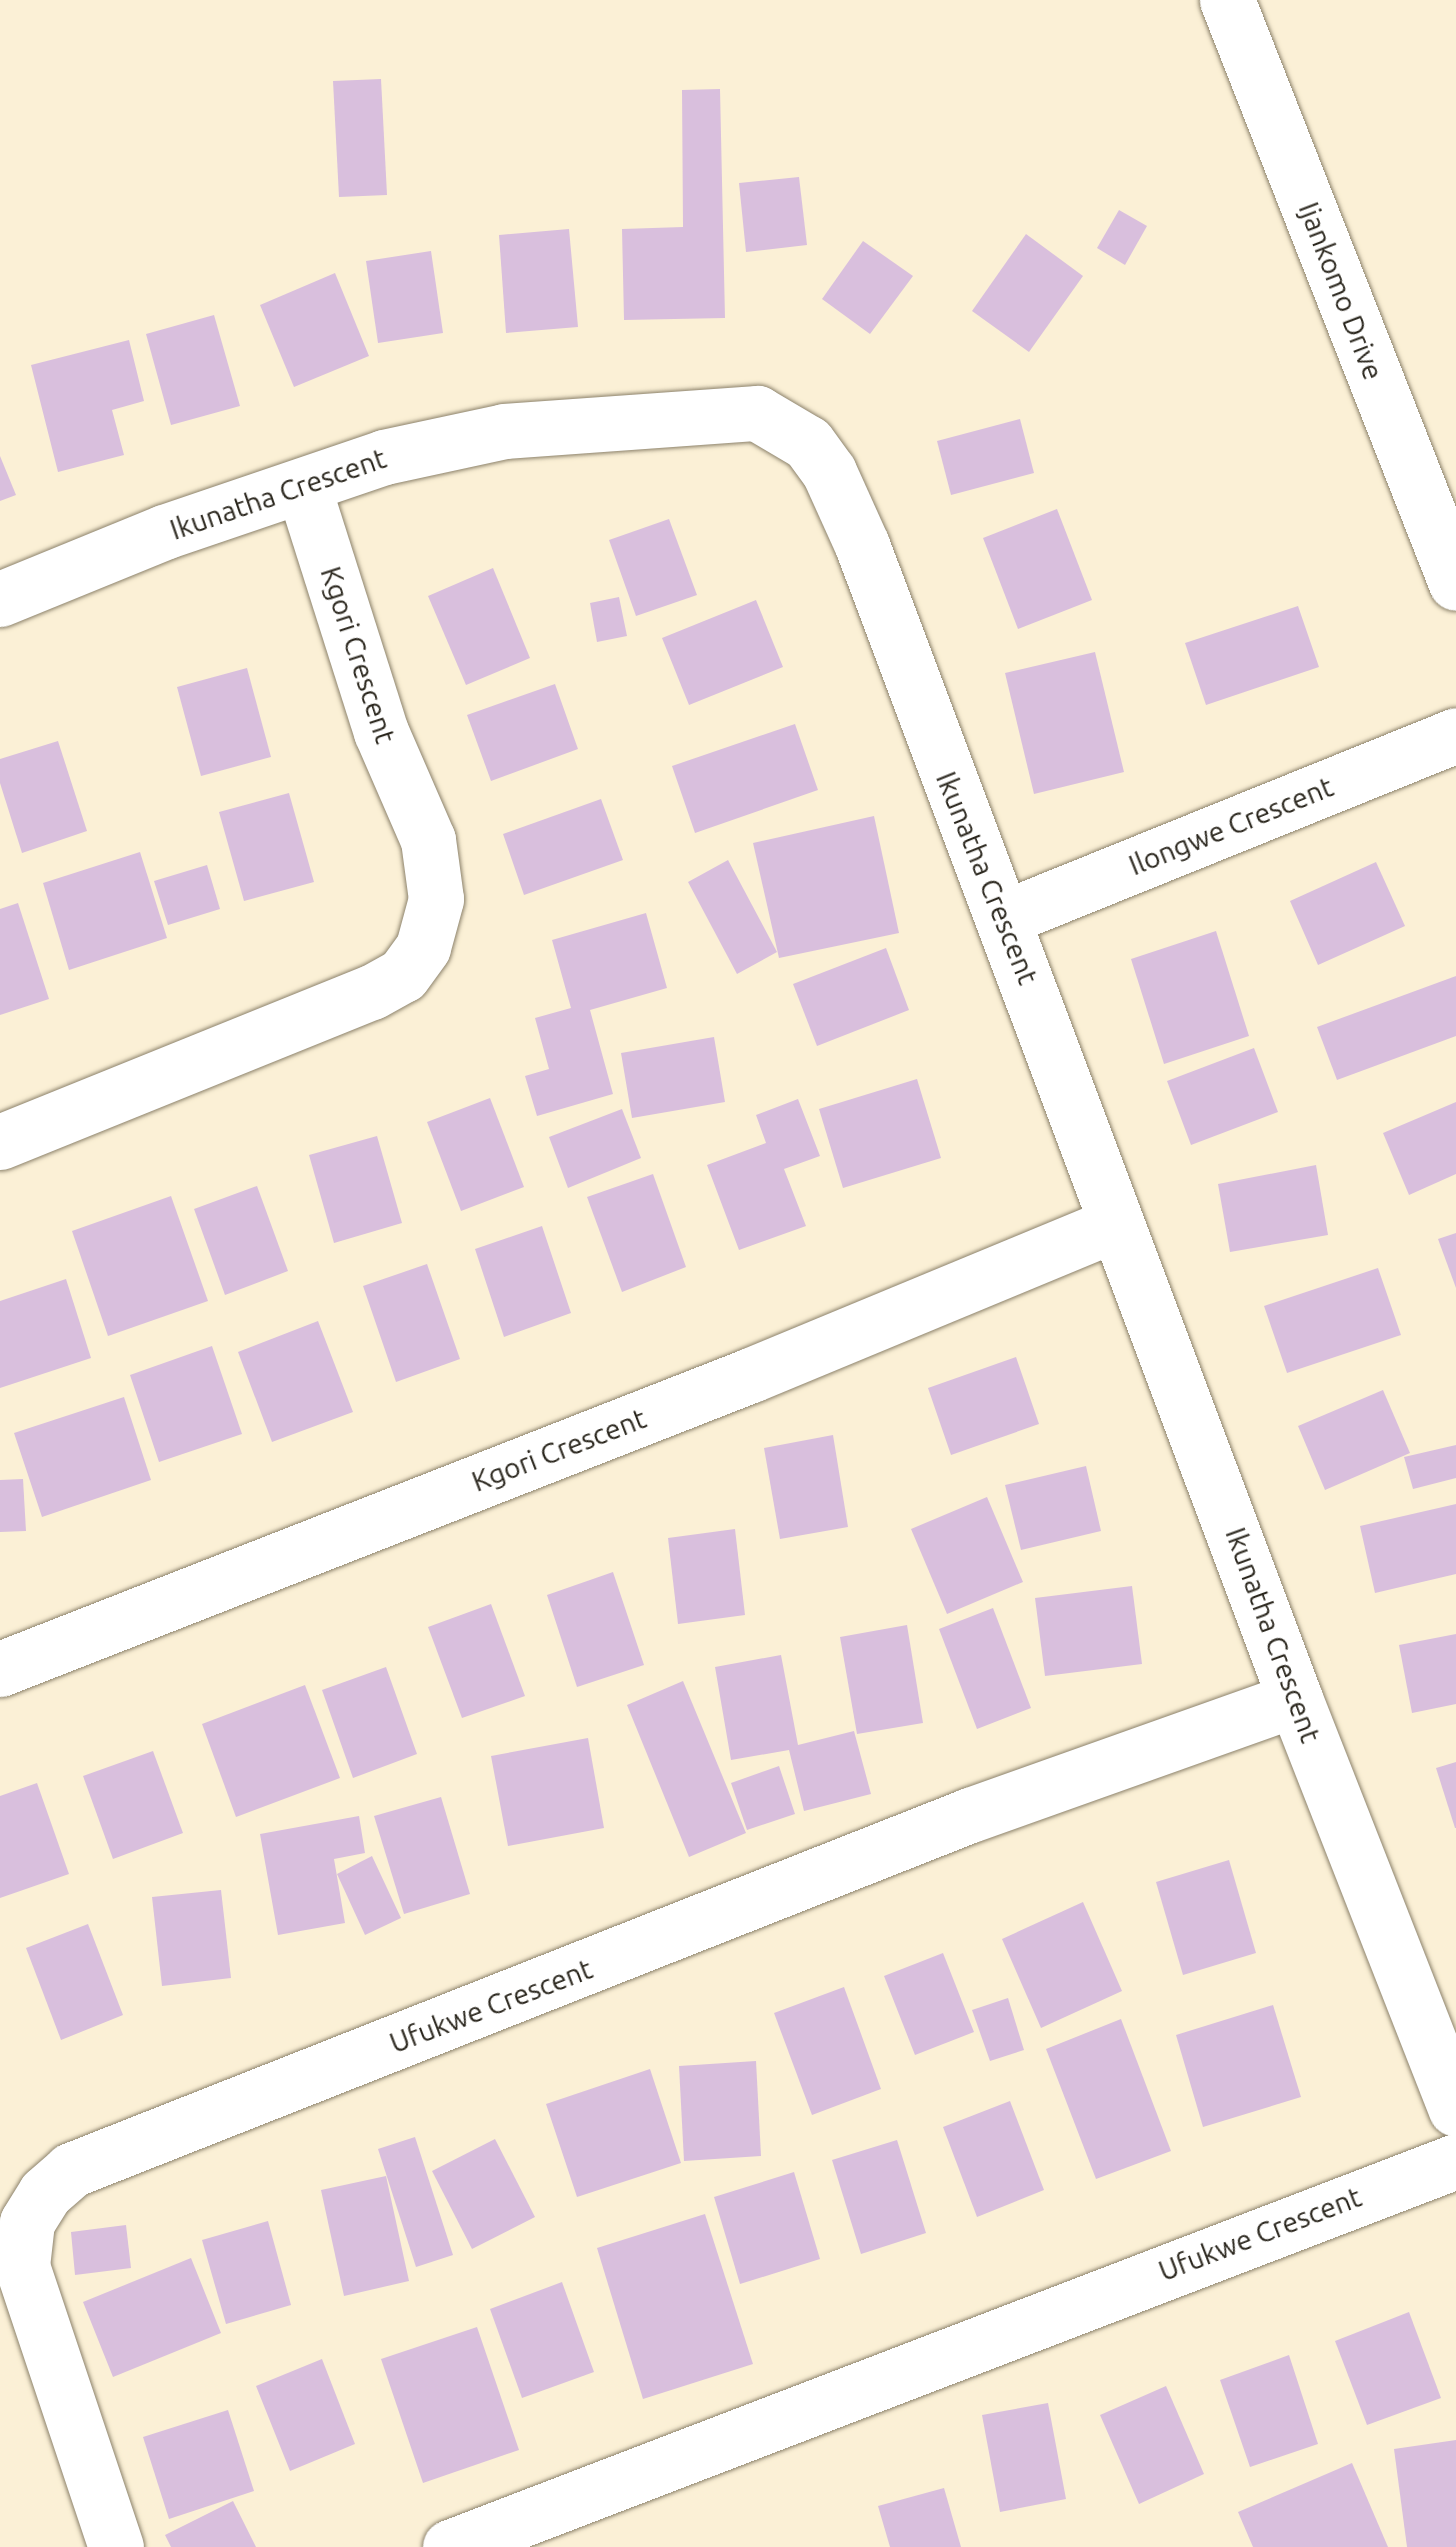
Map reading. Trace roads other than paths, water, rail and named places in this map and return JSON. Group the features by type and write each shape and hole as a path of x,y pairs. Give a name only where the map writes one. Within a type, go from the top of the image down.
{"street":[{"name":"Ijankomo Drive","path":"1226,0 1456,583"},
{"name":"Ikunatha Crescent","path":"0,598 384,457 504,431 694,413 757,413 784,424 830,472 1006,917 1114,1224 1456,2108"},
{"name":"Kgori Crescent","path":"0,1142 372,992 403,975 423,947 436,899 428,840 381,732 302,486"},
{"name":"Ilongwe Crescent","path":"1006,917 1456,735"},
{"name":"Kgori Crescent","path":"0,1669 752,1375 1114,1224"},
{"name":"Ufukwe Crescent","path":"116,2547 22,2266 27,2222 45,2193 70,2170 970,1815 1295,1699"},
{"name":"Ufukwe Crescent","path":"450,2547 1456,2161"}]}
